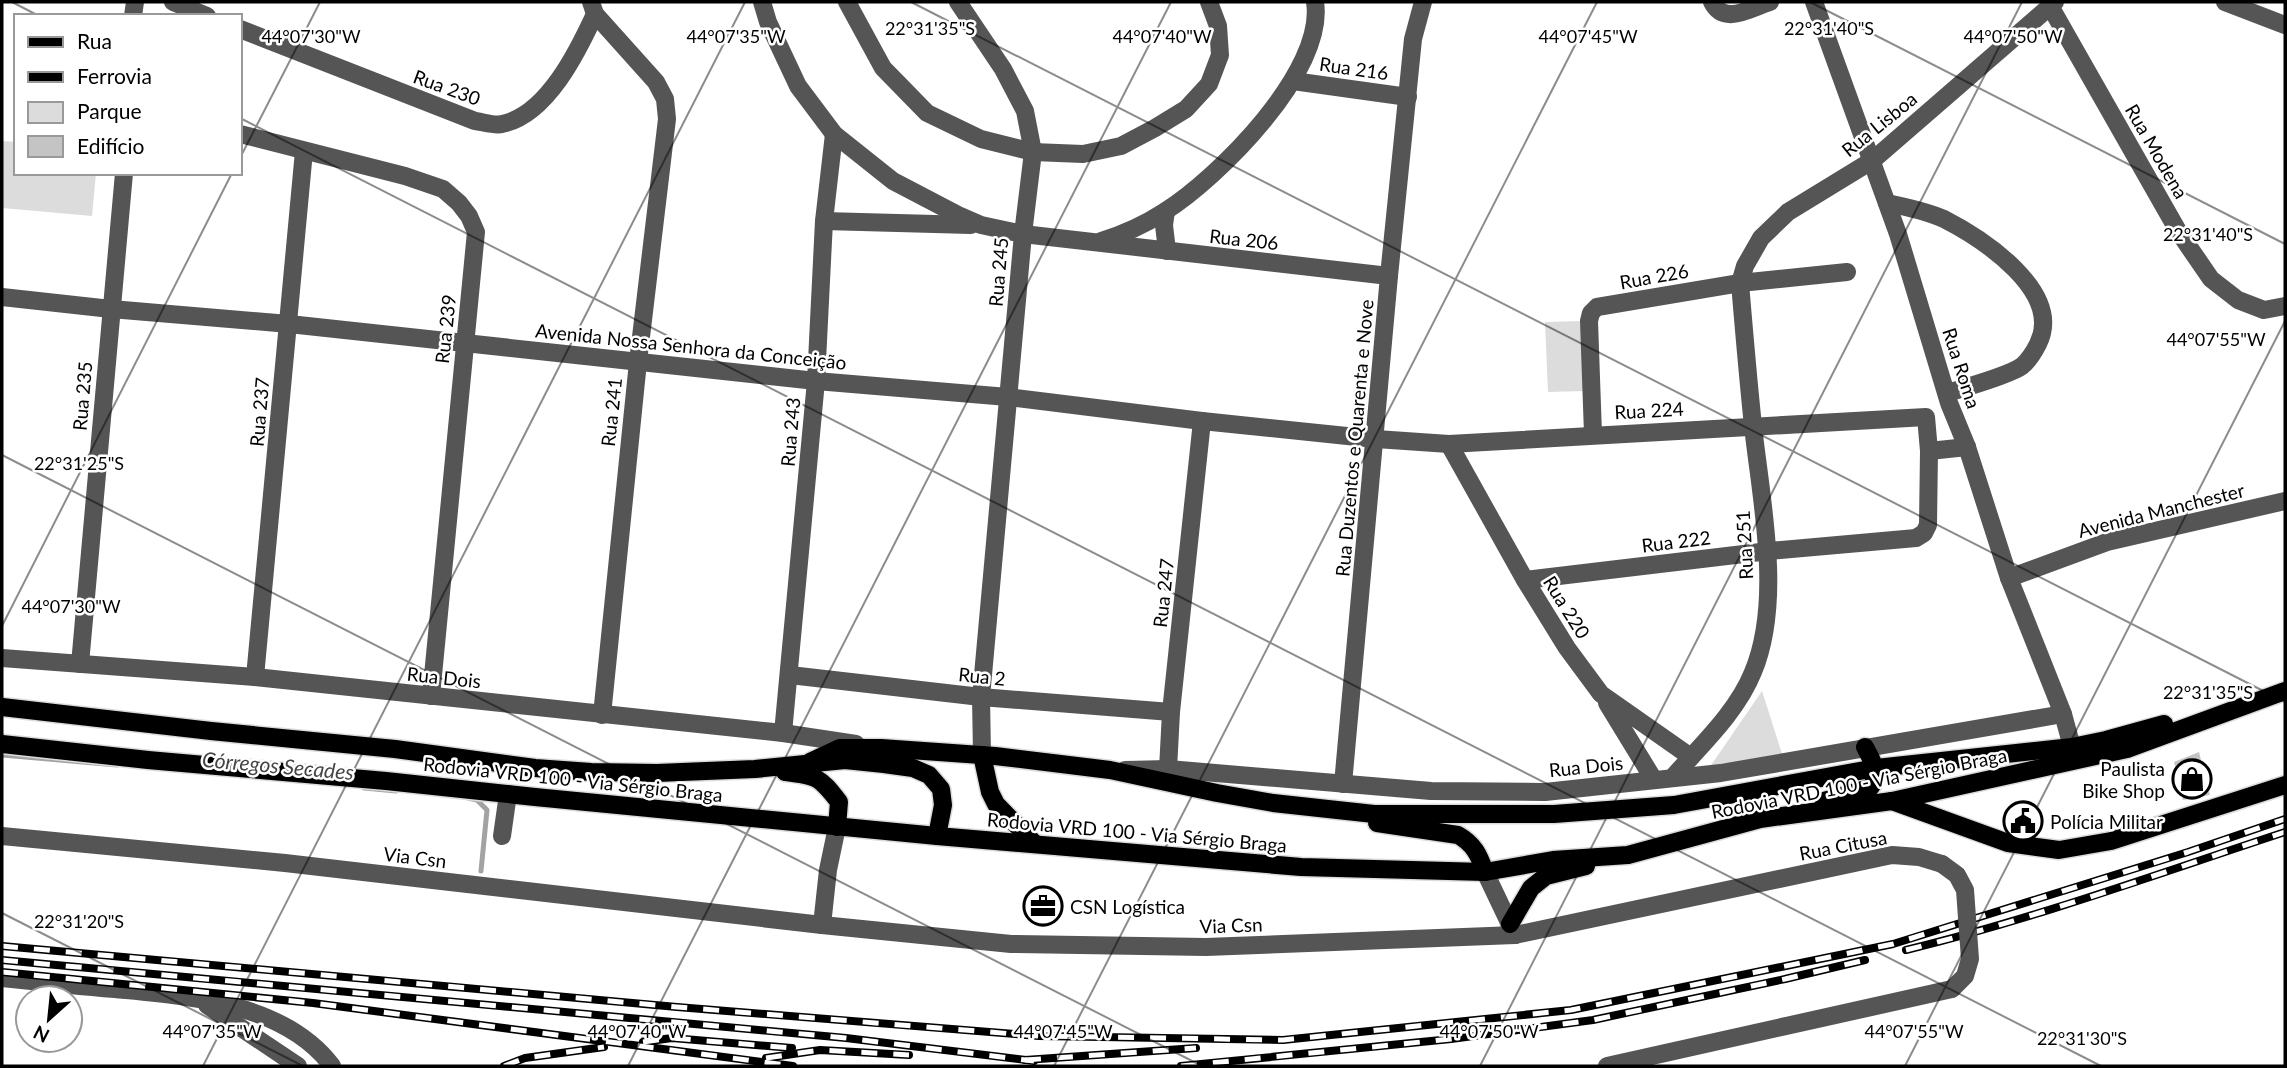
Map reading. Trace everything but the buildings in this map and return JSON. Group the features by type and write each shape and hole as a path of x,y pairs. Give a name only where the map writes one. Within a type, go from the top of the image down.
{"main road":[{"name":"Rodovia VRD 100 - Via Sérgio Braga","path":"2,707 395,749 549,769 640,773 755,769 810,762 841,748 881,748 982,755 1110,770 1273,803 1374,814 1554,814 1674,804 1876,768 2072,747 2285,691"},
{"name":"Rodovia VRD 100 - Via Sérgio Braga","path":"2,744 937,836 1301,866 1485,872 1553,860 1628,855 1760,819 1892,801 2127,749 2252,701"},
{"path":"1760,819 1870,788 1876,777 1876,768 1865,747"},
{"path":"982,755 990,792 996,804 1035,844"},
{"path":"810,762 845,760 884,764 913,768 929,775 941,789 943,805 937,836"},
{"path":"755,769 814,775 829,788 839,802 837,827"},
{"path":"1892,801 2008,843 2059,850 2111,841 2285,785"},
{"path":"1217,793 1329,817 1458,835 1469,842 1478,853 1485,872"},
{"path":"1512,929 1531,888 1546,876 1628,855"}],"street":[{"path":"173,2 202,14"},
{"path":"762,2 768,22 798,86 834,134 893,181 981,225"},
{"path":"847,2 883,68 926,113 981,139 1033,152 1083,153 1121,146 1186,109 1209,84 1220,55 1218,26 1209,2"},
{"name":"Rua 245","path":"958,2 1003,69 1020,100 1025,111 1033,152 1023,234 981,697 982,755"},
{"path":"1094,243 1132,231 1166,211 1214,172 1252,135 1293,81 1309,49 1317,13 1315,2"},
{"path":"1408,97 1413,39 1423,2"},
{"path":"1712,2 1716,9 1724,14 1734,15 1770,2"},
{"name":"Rua Roma","path":"1814,2 1873,160 2009,578 2063,714 2072,747"},
{"path":"2225,2 2285,25"},
{"name":"Rua Lisboa","path":"1740,283 1745,266 1761,237 1788,212 1873,160 2052,4"},
{"name":"Rua Modena","path":"2052,4 2178,231 2211,279 2238,300 2264,310 2285,306"},
{"name":"Rua 230","path":"242,30 475,121 501,125 525,114 552,90 576,55 593,8"},
{"name":"Rua 241","path":"593,8 656,82 665,99 667,119 638,362 602,715"},
{"name":"Rua 216","path":"1293,81 1408,97"},
{"name":"Rua Duzentos e Quarenta e Nove","path":"1343,784 1408,97"},
{"name":"Rua 243","path":"783,733 816,381 824,221 834,134"},
{"name":"Rua 239","path":"242,135 405,176 443,189 469,216 476,232 431,696"},
{"name":"Rua 237","path":"256,677 304,151"},
{"name":"Rua 235","path":"80,664 124,175"},
{"path":"1887,203 1918,209 1970,233 1993,250 2027,283 2034,291 2042,314 2042,334 2033,354 2021,367 1947,393"},
{"path":"1166,211 1164,237 1167,251"},
{"path":"824,221 981,225"},
{"name":"Rua 206","path":"981,225 1023,234 1094,243 1389,276"},
{"name":"Rua 226","path":"1593,434 1589,321 1591,313 1597,307 1740,283 1847,272"},
{"name":"Rua 251","path":"1673,778 1734,706 1753,673 1765,631 1769,551 1753,426 1740,283"},
{"name":"Avenida Nossa Senhora da Conceição","path":"2,297 465,342 816,381 1008,397 1376,439"},
{"name":"Rua 224","path":"1376,439 1449,444 1926,417 1929,451"},
{"name":"Rua 247","path":"1168,769 1171,712 1202,421"},
{"name":"Rua 220","path":"1449,444 1525,580 1567,648 1601,694 1691,757"},
{"path":"1929,451 1966,447"},
{"name":"Rua 222","path":"1525,580 1769,551 1916,538 1924,533 1928,525 1929,451"},
{"name":"Avenida Manchester","path":"2009,578 2107,542 2285,501"},
{"name":"Rua Dois","path":"2,658 256,677 783,733 881,748"},
{"name":"Rua 2","path":"790,676 981,697 1171,712"},
{"path":"1601,694 1654,780"},
{"name":"Rua Dois","path":"1110,770 1168,769 1431,791 1545,792 1721,774 2063,714"},
{"path":"502,836 508,794"},
{"path":"822,925 828,870 837,827"},
{"name":"Via Csn","path":"2,836 285,863 1011,944 1206,947 1512,929"},
{"name":"Rua Citusa","path":"1512,929 1892,855 1919,857 1942,864 1957,875 1965,890 1970,959 1965,976 1952,989 1606,1066"},
{"path":"1485,872 1512,929"},
{"path":"2,978 195,997 239,1008 284,1026 307,1041 331,1066"},
{"path":"195,997 298,1066"}],"green space":[{"path":"2,141 14,142 14,175 96,175 92,216 2,208"},
{"path":"1582,321 1585,391 1548,392 1545,322"},
{"path":"1762,691 1783,757 1705,774"}],"waterway":[{"name":"Córregos Secades","path":"2,755 117,765"},
{"name":"Córregos Secades","path":"364,788 396,791"},
{"name":"Córregos Secades","path":"468,798 477,800 487,810 481,871"}],"railway":[{"path":"2,946 677,1007 1039,1036 1283,1040 1571,1010 1893,944 2285,819"},
{"path":"1906,950 2049,910 2285,832"},
{"path":"2,960 846,1038 1034,1061"},
{"path":"1181,1066 1451,1039 1593,1020 1865,960"},
{"path":"2,972 313,1003 793,1066"},
{"path":"643,1042 672,1038 792,1048"},
{"path":"504,1066 525,1058 604,1047"},
{"path":"1025,1060 1196,1048"},
{"path":"766,1058 820,1050 909,1055"}],"place":[{"name":"Paulista Bike Shop","path":"2192,779"},
{"name":"Polícia Militar","path":"2023,821"},
{"name":"CSN Logística","path":"1043,906"}]}
